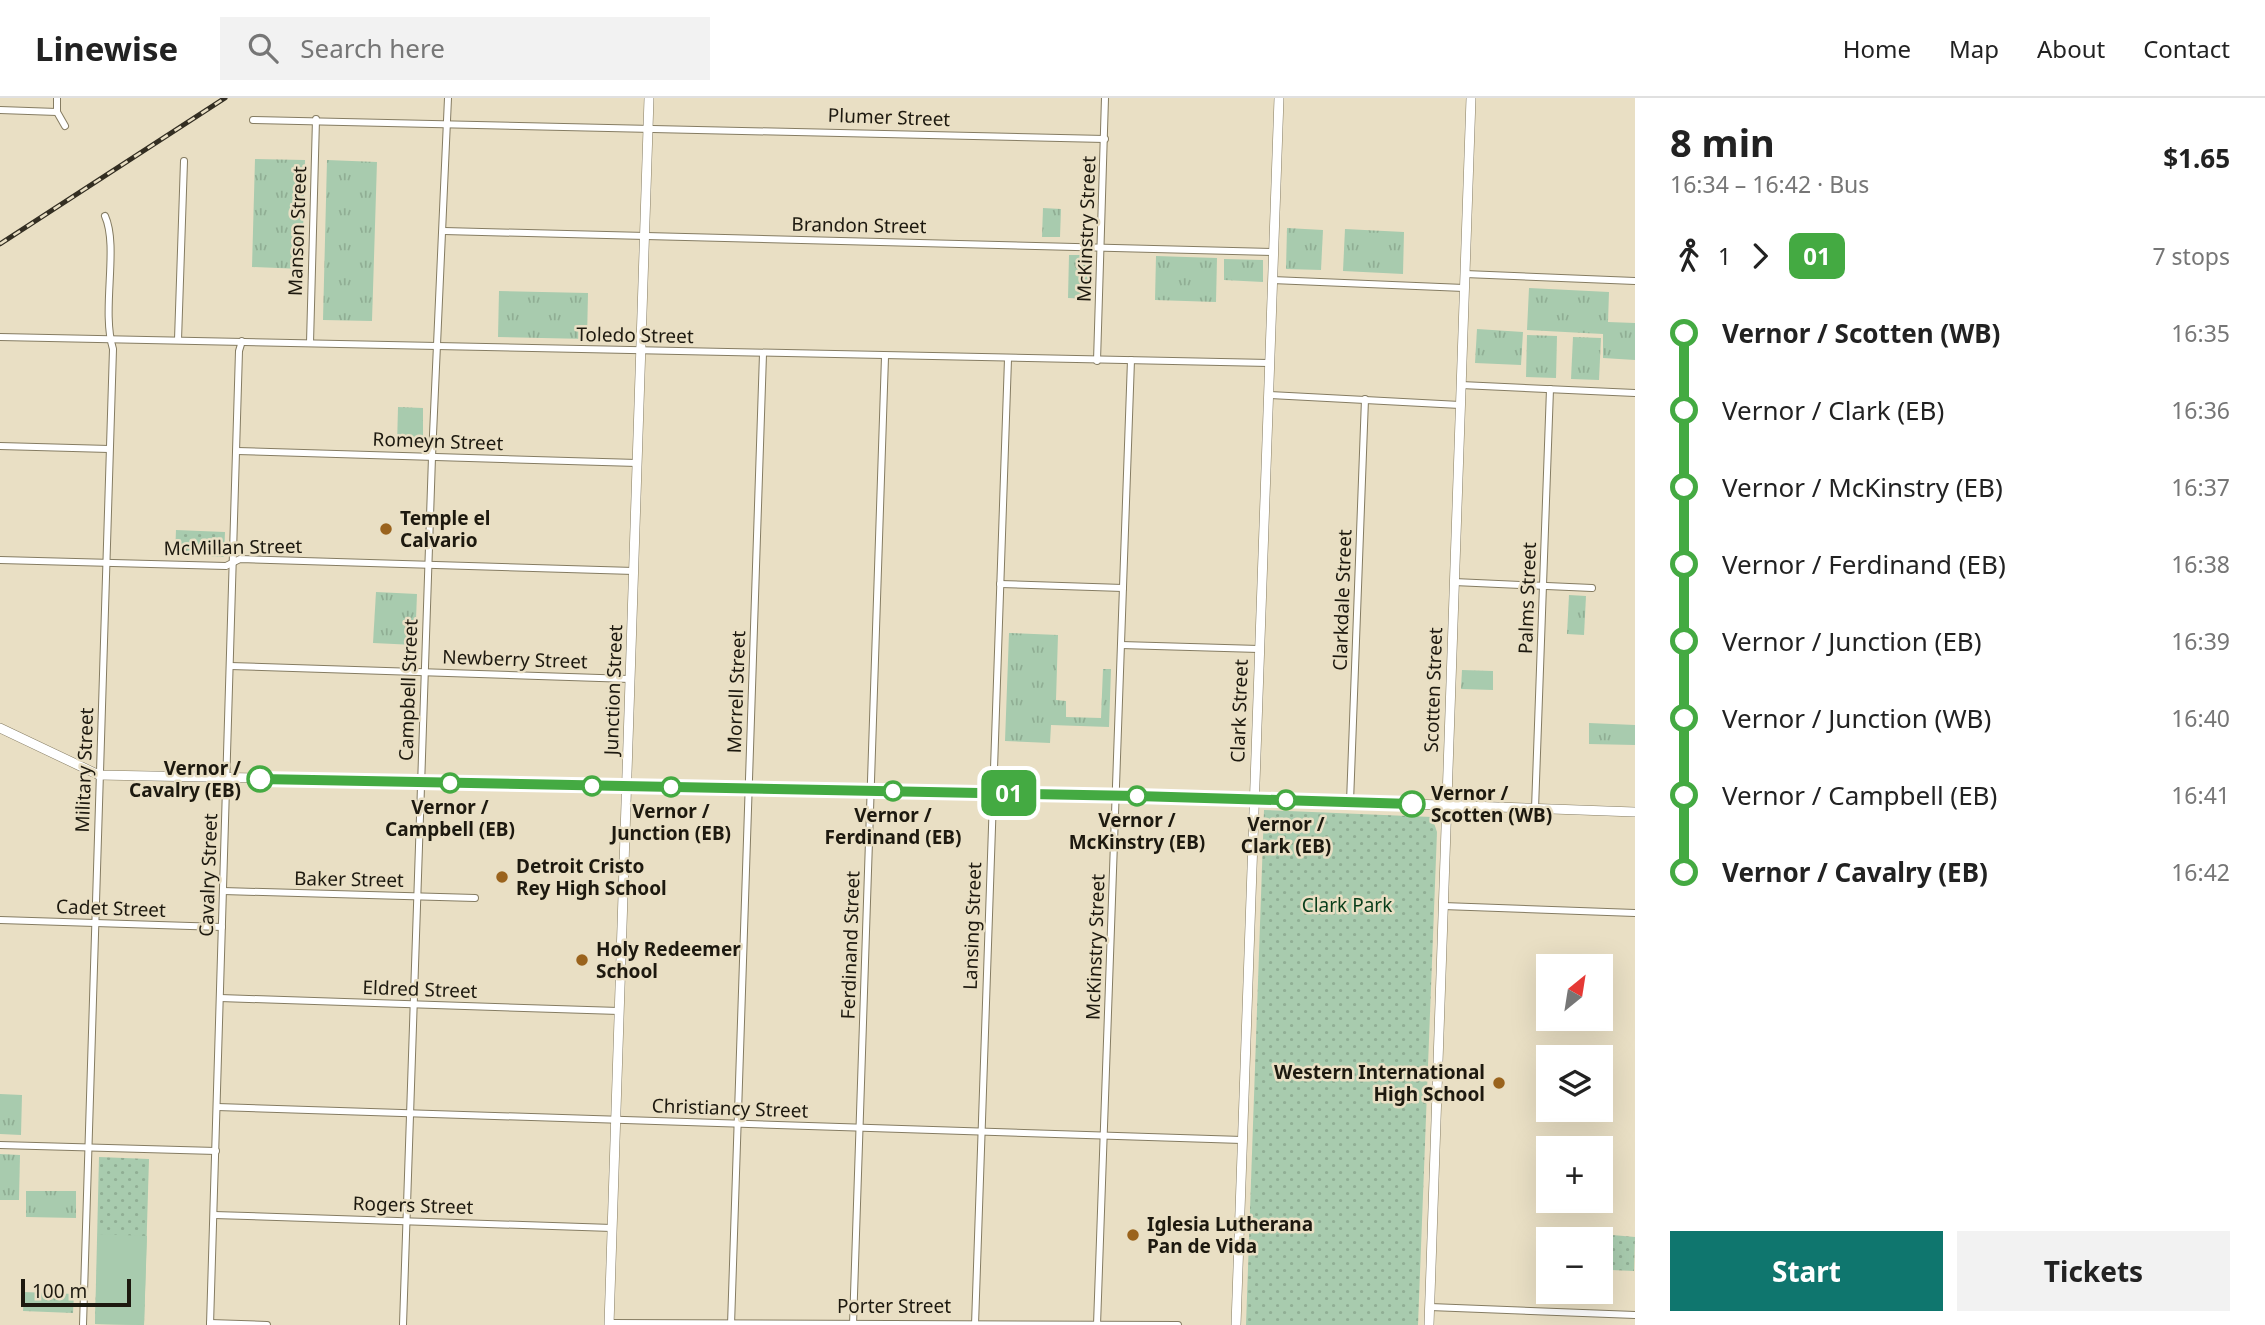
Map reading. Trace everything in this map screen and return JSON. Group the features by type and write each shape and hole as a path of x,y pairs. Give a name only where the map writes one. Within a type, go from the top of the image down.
{"street":[{"path":"57,98 57,111 65,126"},
{"name":"Campbell Street","path":"403,1325 428,564 448,98"},
{"name":"Junction Street","path":"609,1324 649,98"},
{"name":"McKinstry Street","path":"1097,361 1105,98"},
{"name":"Clark Street","path":"1236,1325 1279,98"},
{"name":"Scotten Street","path":"1429,1325 1471,98"},
{"path":"0,110 57,111"},
{"name":"Plumer Street","path":"253,120 316,119 1105,139"},
{"name":"Manson Street","path":"310,343 316,119"},
{"path":"178,340 184,161"},
{"name":"Military Street","path":"83,1325 113,349 110,339 110,230 106,216"},
{"name":"Brandon Street","path":"444,232 1273,251"},
{"path":"1465,274 1635,281"},
{"path":"1272,280 1464,288"},
{"name":"Toledo Street","path":"0,337 1269,363"},
{"name":"Cavalry Street","path":"210,1324 239,351 242,341"},
{"name":"Morrell Street","path":"731,1324 763,354"},
{"name":"Ferdinand Street","path":"853,1324 885,357"},
{"name":"Lansing Street","path":"975,1323 1008,359"},
{"name":"McKinstry Street","path":"1097,1324 1131,360"},
{"path":"1461,385 1635,393"},
{"name":"Palms Street","path":"1535,809 1550,389"},
{"path":"1268,395 1461,405"},
{"name":"Clarkdale Street","path":"1350,802 1364,399"},
{"path":"0,446 109,449"},
{"name":"Romeyn Street","path":"237,451 637,463"},
{"name":"McMillan Street","path":"0,560 226,566 241,559 634,572"},
{"path":"1454,582 1592,588"},
{"path":"1000,584 1123,588"},
{"path":"1121,645 1259,649"},
{"name":"Newberry Street","path":"230,666 631,679"},
{"path":"0,728 99,775 1116,795 1635,812"},
{"name":"Baker Street","path":"223,891 475,898"},
{"path":"1443,906 1635,913"},
{"name":"Cadet Street","path":"0,920 222,927"},
{"name":"Eldred Street","path":"220,998 619,1011"},
{"name":"Christiancy Street","path":"217,1107 1242,1140"},
{"path":"0,1144 216,1151"},
{"name":"Rogers Street","path":"214,1215 612,1228"},
{"path":"1430,1307 1635,1315"},
{"path":"210,1324 267,1325"},
{"name":"Porter Street","path":"609,1324 1178,1325"}],"green space":[{"path":"255,159 305,160 302,269 252,267"},
{"path":"327,160 377,162 372,321 323,320"},
{"path":"1043,208 1061,209 1060,237 1042,237"},
{"path":"1287,228 1323,230 1321,270 1286,269"},
{"path":"1345,229 1404,232 1403,274 1343,271"},
{"path":"1069,255 1092,255 1090,299 1068,298"},
{"path":"1156,256 1217,258 1216,302 1155,300"},
{"path":"1224,259 1263,260 1263,282 1224,280"},
{"path":"1529,288 1609,292 1608,322 1635,323 1635,360 1603,358 1603,334 1527,330"},
{"path":"499,291 588,293 587,339 498,337"},
{"path":"1477,329 1523,332 1521,365 1475,363"},
{"path":"1527,335 1557,336 1556,378 1526,377"},
{"path":"1573,337 1601,338 1599,380 1571,379"},
{"path":"398,407 423,408 423,447 397,446"},
{"path":"176,530 225,532 224,557 175,555"},
{"path":"376,592 417,594 415,645 373,643"},
{"path":"1569,595 1586,596 1584,635 1567,634"},
{"path":"1009,633 1058,635 1056,700 1066,701 1066,717 1101,718 1103,669 1111,669 1109,727 1051,725 1050,743 1005,741"},
{"path":"1462,670 1493,671 1493,690 1461,689"},
{"path":"1589,723 1635,725 1635,745 1589,744"},
{"name":"Clark Park","path":"1264,810 1432,817 1437,832 1418,1325 1246,1325"},
{"path":"0,1094 22,1095 21,1135 0,1134"},
{"path":"0,1154 20,1155 19,1200 0,1200"},
{"path":"99,1157 149,1159 144,1325 95,1324"},
{"path":"26,1191 76,1191 76,1218 26,1217"},
{"path":"98,1234 147,1236 144,1325 95,1324"},
{"path":"1613,1235 1635,1237 1634,1271 1613,1270"},
{"path":"24,1292 74,1294 73,1313 23,1311"}],"railway":[{"path":"0,244 225,98"}],"bus line":[{"name":"01","path":"260,779 1223,797 1412,804"}],"place":[{"name":"Temple el Calvario","path":"386,529"},
{"name":"Vernor / Cavalry (EB)","path":"260,779"},
{"name":"Vernor / Campbell (EB)","path":"450,783"},
{"name":"Vernor / Junction (EB)","path":"671,787"},
{"name":"Vernor / Ferdinand (EB)","path":"893,791"},
{"name":"Vernor / McKinstry (EB)","path":"1137,796"},
{"name":"Vernor / Clark (EB)","path":"1286,800"},
{"name":"Vernor / Scotten (WB)","path":"1412,804"},
{"name":"Detroit Cristo Rey High School","path":"502,877"},
{"name":"Holy Redeemer School","path":"582,960"},
{"name":"Western International High School","path":"1499,1083"},
{"name":"Iglesia Lutherana Pan de Vida","path":"1133,1235"}]}
